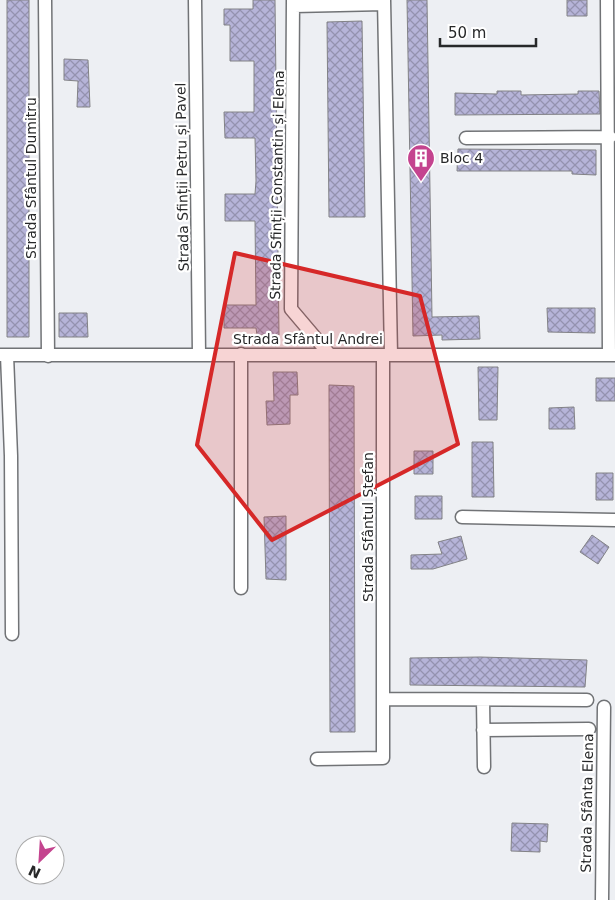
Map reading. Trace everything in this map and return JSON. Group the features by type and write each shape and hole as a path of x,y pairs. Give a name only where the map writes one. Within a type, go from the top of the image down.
{"street":[{"name":"Strada Sfântul Dumitru","path":"45,0 48,356"},
{"name":"Strada Sfinții Petru și Pavel","path":"196,0 199,354"},
{"path":"607,0 612,184 612,355"},
{"path":"294,3 384,2 387,355"},
{"name":"Strada Sfinții Constantin și Elena","path":"294,3 290,309 330,354"},
{"path":"466,138 610,137"},
{"path":"241,354 241,588"},
{"name":"Strada Sfântul Andrei","path":"3,355 612,355"},
{"path":"3,355 11,456 12,634"},
{"name":"Strada Sfântul Ștefan","path":"317,759 383,758 387,355"},
{"path":"462,517 615,520"},
{"path":"383,699 587,700"},
{"path":"483,700 484,767"},
{"name":"Strada Sfânta Elena","path":"602,900 604,707"},
{"path":"483,730 589,730"}],"highlighted area":[{"path":"235,253 420,296 458,444 272,540 197,445"}],"building":[{"path":"7,0 29,0 29,337 7,337"},
{"path":"253,0 275,0 279,335 257,335 256,328 224,328 224,305 256,305 255,221 225,221 225,194 255,194 256,181 255,138 225,138 224,112 254,112 254,61 230,61 230,25 224,25 224,9 253,9"},
{"path":"407,0 427,0 432,317 479,316 480,339 442,340 442,335 413,336"},
{"path":"567,0 587,0 587,16 567,16"},
{"path":"362,21 365,217 329,217 327,22"},
{"path":"64,59 88,60 90,107 77,107 78,81 64,80"},
{"path":"497,91 521,91 521,95 578,94 578,91 599,91 600,114 455,115 455,93 497,94"},
{"path":"458,149 596,150 596,175 572,174 572,171 457,171"},
{"path":"547,308 595,308 595,333 548,332"},
{"path":"59,313 87,313 88,337 59,337"},
{"path":"478,367 498,367 497,420 479,420"},
{"path":"273,372 297,372 298,395 290,395 290,424 267,425 266,401 274,401"},
{"path":"596,378 615,378 615,401 596,401"},
{"path":"329,385 354,386 355,732 330,732"},
{"path":"574,407 575,429 549,429 549,408"},
{"path":"472,442 493,442 494,497 472,497"},
{"path":"414,451 433,451 433,474 414,474"},
{"path":"596,473 613,473 613,500 596,500"},
{"path":"415,496 442,496 442,519 415,519"},
{"path":"286,516 286,580 266,579 264,517"},
{"path":"592,535 609,547 598,564 580,552"},
{"path":"461,536 467,559 433,569 411,569 411,555 442,554 438,542"},
{"path":"480,657 587,660 585,687 410,685 410,658"},
{"path":"512,823 548,824 547,842 540,841 540,852 511,851"}],"place":[{"name":"Bloc 4","path":"421,182"}]}
